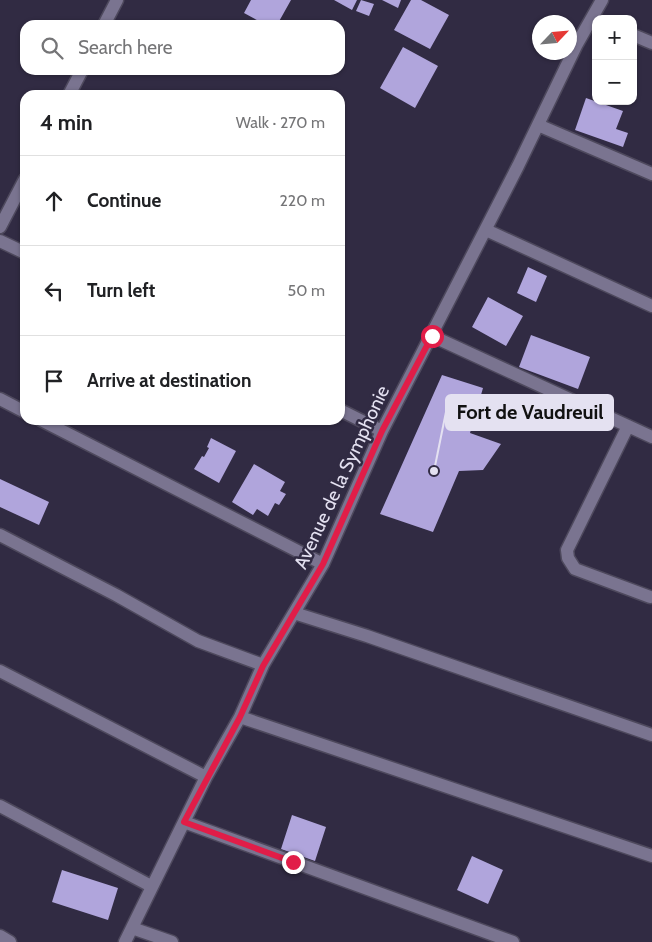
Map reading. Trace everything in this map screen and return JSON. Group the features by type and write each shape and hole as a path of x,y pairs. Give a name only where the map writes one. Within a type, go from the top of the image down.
{"street":[{"path":"107,20 117,0"},
{"name":"Avenue de la Symphonie","path":"595,15 602,0"},
{"name":"Avenue de la Symphonie","path":"125,942 206,777 240,717 263,666 323,564 382,431 486,230 576,44 592,21"},
{"path":"637,37 652,43"},
{"path":"72,90 79,75"},
{"path":"538,125 652,174"},
{"path":"0,227 20,189"},
{"path":"486,230 652,306"},
{"path":"0,241 20,251"},
{"path":"432,336 652,437"},
{"path":"0,399 20,409"},
{"path":"345,412 382,431"},
{"path":"51,425 323,564"},
{"path":"628,426 567,550 568,558 575,569 650,597"},
{"path":"0,535 198,640 263,666"},
{"path":"294,612 652,735"},
{"path":"0,671 206,777"},
{"path":"240,717 652,856"},
{"path":"0,806 151,886"},
{"path":"184,822 513,942"},
{"path":"132,928 172,942"},
{"path":"0,936 10,942"}],"building":[{"path":"251,0 291,0 280,20 257,20 244,13"},
{"path":"334,0 357,0 352,10"},
{"path":"361,0 374,4 369,16 356,11"},
{"path":"382,0 401,0 398,8"},
{"path":"411,0 421,0 449,15 430,49 394,30"},
{"path":"403,47 438,66 415,108 380,88"},
{"path":"586,98 592,100 592,105 606,105 623,111 616,129 628,133 623,147 575,130"},
{"path":"528,267 547,276 536,302 517,293"},
{"path":"488,297 523,316 506,346 472,327"},
{"path":"531,335 590,357 578,389 519,367"},
{"path":"442,375 483,388 470,433 501,444 483,470 459,471 433,532 380,514"},
{"path":"211,438 236,451 219,483 194,469 209,448 207,447"},
{"path":"254,464 285,482 280,491 286,494 279,505 275,503 268,516 257,509 253,515 232,502"},
{"path":"0,479 49,502 39,525 0,507"},
{"path":"292,815 326,827 315,861 281,849"},
{"path":"472,856 503,870 488,904 457,890"},
{"path":"62,870 118,888 108,920 52,902"}],"place":[{"name":"Fort de Vaudreuil","path":"434,471"}],"route":[{"path":"293,862 184,822 206,777 240,717 263,666 323,564 382,431 432,336"}]}
